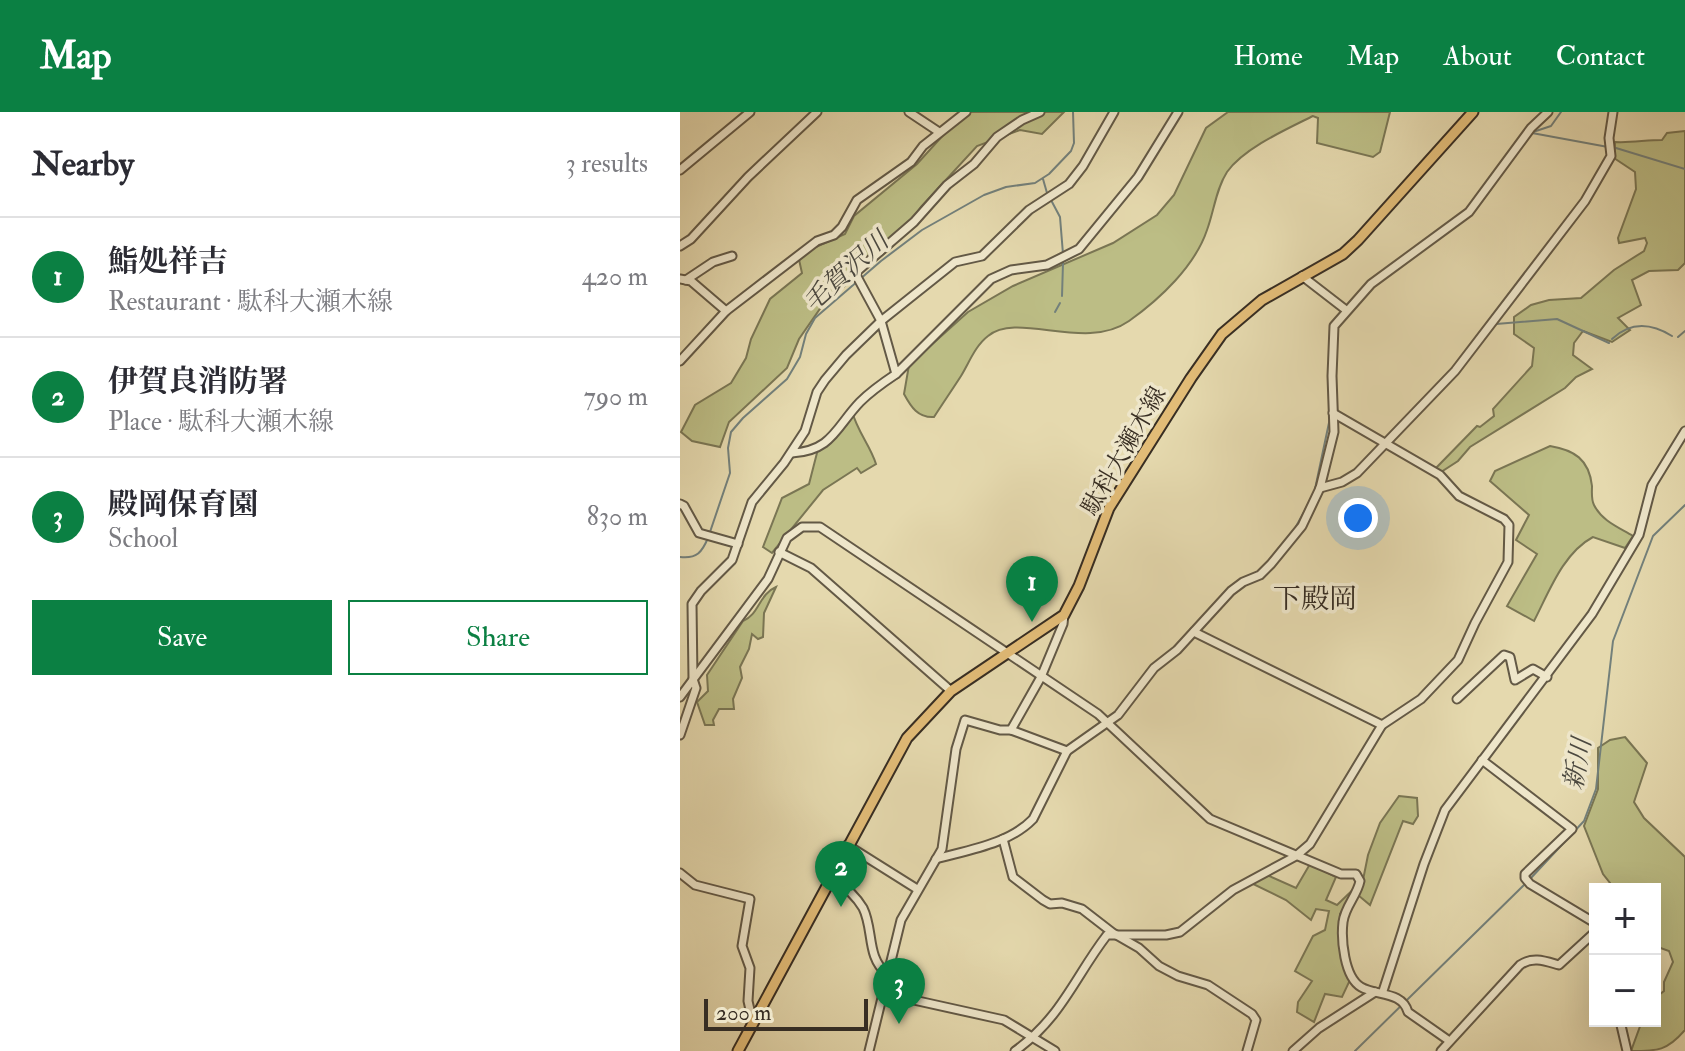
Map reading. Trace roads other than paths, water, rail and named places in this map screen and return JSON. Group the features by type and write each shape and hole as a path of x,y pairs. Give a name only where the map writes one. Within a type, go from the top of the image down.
{"main road":[{"name":"駄科大瀬木線","path":"738,1051 907,738 951,691 1064,615 1079,586 1109,508 1222,334 1240,316 1343,254 1473,112"}],"street":[{"path":"680,170 750,112"},
{"path":"680,246 691,239 748,177 817,112"},
{"path":"909,112 939,132"},
{"path":"680,361 726,311 817,241 834,235 857,200 911,162 923,146 966,112"},
{"path":"896,374 881,321 855,273 914,222 947,185 974,164 997,137 1029,114 1034,117 1040,112"},
{"path":"680,735 696,688 693,679 692,604 732,560 752,502 792,453 805,431 817,392 825,380 881,321 955,262 982,256 1029,210 1069,184 1114,112"},
{"path":"792,453 806,452 828,442 863,399 896,374 991,279 1011,270 1047,265 1079,249 1138,177 1178,112"},
{"path":"936,859 1020,832 1033,819 1065,750 1118,715 1154,668 1194,632 1231,591 1260,575 1278,556 1302,526 1320,488 1334,432 1334,326 1371,284 1469,212 1531,128 1548,112"},
{"path":"1320,488 1351,478 1455,371 1585,201 1608,166 1613,112"},
{"path":"683,279 713,262 732,256"},
{"path":"1302,276 1346,310"},
{"path":"683,279 691,281 726,311"},
{"path":"1015,1051 1033,1038 1058,1012 1107,935 1166,935 1180,932 1233,890 1296,856 1310,844 1382,725 1421,699 1458,660 1475,623 1505,572 1510,549 1509,525 1504,519 1459,496 1440,475 1388,442 1333,413"},
{"path":"1293,1051 1319,1028 1379,992 1439,821 1592,614 1639,535 1652,485 1685,431"},
{"path":"680,504 699,533 738,544"},
{"path":"680,697 768,579 779,552 794,532 812,525 820,527 1098,714 1210,819 1341,874 1359,876 1359,887 1347,906 1343,922 1350,974 1357,985 1404,1003 1408,1012 1448,1040"},
{"path":"779,552 811,568 951,691"},
{"path":"1011,730 1041,677 1064,615"},
{"path":"1194,632 1382,725"},
{"path":"1457,699 1504,655 1510,657 1515,680 1533,669 1547,677"},
{"path":"869,1051 901,920 942,849 956,749 965,720 1011,730 1065,750"},
{"path":"1482,760 1572,829 1525,874 1528,881 1589,919"},
{"path":"1003,839 1013,877 1050,904 1062,903 1082,909 1139,948 1159,966 1178,976 1208,985 1252,1014 1256,1020 1247,1051"},
{"path":"847,845 917,889"},
{"path":"680,873 695,885 750,899 742,946 750,968 748,1001 753,1023"},
{"path":"831,876 861,905 869,927 873,956 879,968 887,974"},
{"path":"1441,1051 1520,965 1537,959 1559,965 1589,938"},
{"path":"882,993 1004,1020 1055,1051"},
{"path":"1621,1027 1627,1051"}],"waterway":[{"path":"800,123 811,112"},
{"name":"毛賀沢川","path":"710,532 730,473 728,448 731,432 787,379 800,357 806,334 815,318 922,230 984,195 1006,187 1035,183 1049,174 1071,151 1074,143 1073,112"},
{"path":"1533,132 1551,126 1561,112"},
{"path":"1532,133 1608,147"},
{"path":"1476,209 1529,137"},
{"path":"1616,148 1685,169"},
{"path":"1043,179 1047,193"},
{"path":"1051,200 1060,217 1063,254"},
{"path":"711,222 731,201"},
{"path":"1451,229 1472,214"},
{"path":"1062,296 1063,263"},
{"path":"1332,323 1354,298"},
{"path":"1055,312 1060,303"},
{"path":"1496,324 1557,319 1609,343"},
{"path":"1612,339 1626,329 1641,326 1656,328 1672,336"},
{"path":"1678,337 1685,331"},
{"path":"1315,489 1330,418 1330,341"},
{"path":"1293,532 1311,499"},
{"name":"新川","path":"1530,879 1584,821 1596,789 1613,641 1653,536 1685,505"},
{"name":"毛賀沢川","path":"680,557 698,554 708,538"},
{"path":"1153,664 1163,656"},
{"path":"1138,683 1148,669"},
{"path":"1046,784 1062,752 1082,736"},
{"name":"新川","path":"1355,1051 1525,884"}],"place":[{"name":"鮨処祥吉","path":"1032,622"},
{"name":"伊賀良消防署","path":"841,907"},
{"name":"殿岡保育園","path":"899,1024"}],"district":[{"name":"下殿岡","path":"1315,599"}]}
